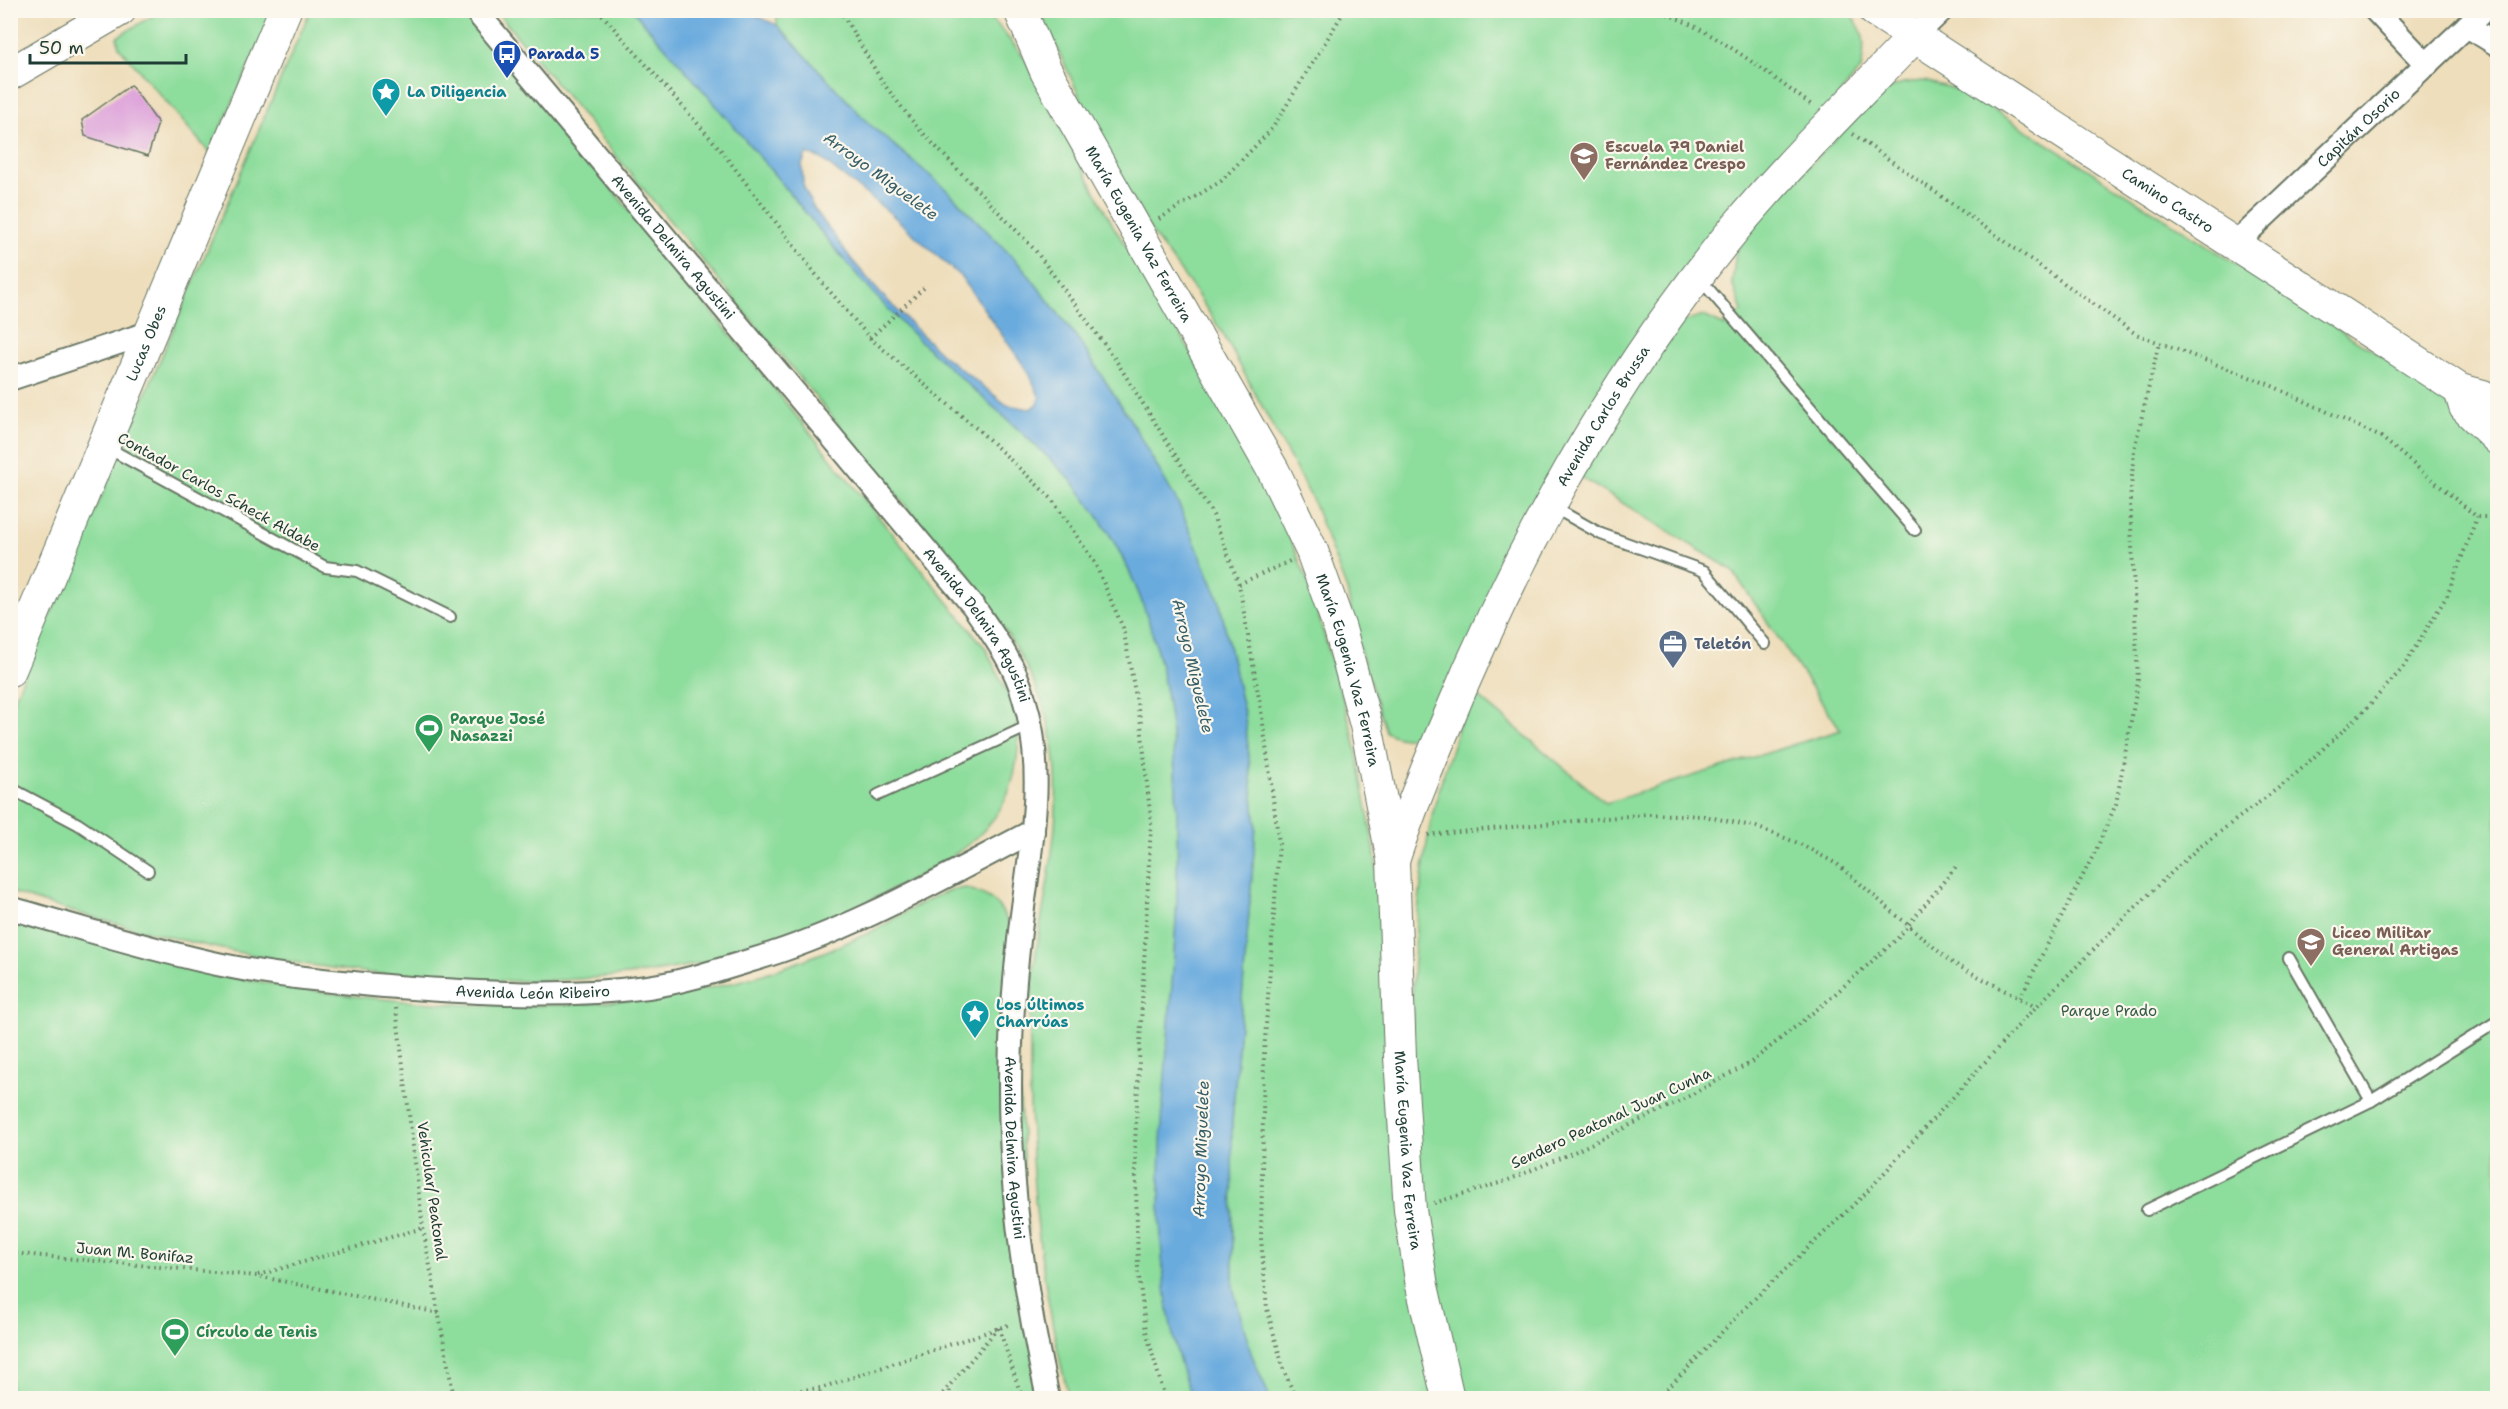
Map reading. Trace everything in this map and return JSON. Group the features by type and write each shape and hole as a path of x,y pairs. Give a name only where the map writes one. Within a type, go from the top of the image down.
{"street":[{"path":"10,74 120,10"},
{"name":"Avenida Delmira Agustini","path":"475,10 974,607 1012,668 1024,695 1031,725 1037,789 1014,993 1010,1089 1014,1186 1030,1318 1048,1398"},
{"name":"María Eugenia Vaz Ferreira","path":"1020,10 1046,71 1274,472 1312,551 1340,629 1397,849 1400,1057 1410,1210 1422,1286 1448,1398"},
{"name":"Camino Castro","path":"1874,10 2460,390 2483,396 2498,406"},
{"path":"1915,36 1942,10"},
{"path":"2375,10 2427,65"},
{"name":"Capitán Osorio","path":"2234,245 2484,10"},
{"name":"Lucas Obes","path":"10,670 286,12"},
{"path":"2467,26 2498,45"},
{"name":"Avenida Carlos Brussa","path":"1397,849 1469,667 1550,505 1624,381 1698,276 1775,182 1915,36"},
{"path":"10,379 151,332"},
{"name":"Camino Castro","path":"2460,390 2465,406 2498,439"},
{"name":"Avenida León Ribeiro","path":"10,908 223,965 319,981 503,995 650,987 754,960 858,922 1033,831"}],"lane":[{"path":"1698,276 1915,530"},
{"name":"Contador Carlos Scheck Aldabe","path":"105,446 325,567 357,571 450,617"},
{"path":"1550,505 1601,534 1704,572 1765,644"},
{"path":"878,795 1031,725"},
{"path":"10,788 87,830 148,871"},
{"path":"2289,958 2370,1101"},
{"path":"2147,1210 2370,1101 2498,1021"}],"path":[{"path":"840,10 883,82 917,127 1035,250 1115,359 1213,515 1239,584 1262,717 1279,843 1263,1053 1261,1238 1267,1309 1284,1371 1296,1398"},
{"path":"1136,229 1171,214 1221,181 1272,129 1345,10"},
{"path":"1656,10 1679,18 1720,39 2136,334 2268,384 2381,438 2477,517 2498,517"},
{"path":"870,338 926,286"},
{"path":"2020,998 2097,848 2116,804 2138,682 2130,502 2134,450 2159,343"},
{"path":"1659,1398 1747,1306 1865,1194 2036,1007 2156,887 2197,849 2289,780 2362,713 2402,669 2448,596 2477,517"},
{"path":"1239,584 1312,551"},
{"path":"1397,849 1649,814 1704,816 1756,827 1798,843 1838,864 1951,962 2036,1007"},
{"name":"Sendero Peatonal Juan Cunha","path":"1410,1210 1506,1181 1572,1153 1678,1102 1750,1063 1825,1003 1896,939 1958,864"},
{"name":"Vehicular/ Peatonal","path":"393,986 423,1228 454,1398"},
{"name":"Juan M. Bonifaz","path":"257,1276 423,1228"},
{"name":"Juan M. Bonifaz","path":"10,1253 257,1276 439,1313"},
{"path":"723,1398 821,1388 1030,1318"},
{"path":"939,1398 999,1328"},
{"path":"999,1328 1020,1398"},
{"path":"949,1398 950,1386"},
{"path":"819,1398 821,1388"}],"green space":[{"path":"459,10 477,23 986,649 1010,699 1018,728 1016,764 1011,786 1002,806 991,823 961,850 924,873 839,915 772,942 725,957 664,970 603,977 562,980 456,980 352,971 196,943 60,908 11,892 10,709 310,11"},
{"path":"1845,10 1857,23 1863,36 1864,52 1861,69 1693,267 1432,733 1409,738 1398,737 1386,732 1357,641 1347,590 1312,499 1223,334 1193,288 1152,233 1110,162 1040,11"},
{"path":"161,11 274,11 210,153 119,47 117,37"},
{"path":"496,11 633,11 722,112 876,296 923,343 1021,431 1072,481 1097,515 1122,557 1142,601 1157,648 1167,696 1173,745 1178,843 1177,891 1161,1148 1161,1215 1164,1279 1174,1341 1192,1398 1069,1398 1059,1356 1043,1270 1038,1227 1030,1097 1032,988 1055,822 1055,764 1047,716 1026,666 988,605"},
{"path":"777,11 986,11 1024,57 1115,229 1163,303 1275,502 1310,587 1353,734 1374,847 1434,1398 1270,1398 1251,1353 1233,1288 1232,1122 1256,826 1245,718 1219,600 1179,505 1129,418 1080,342 1024,269 948,191 868,123 777,25"},
{"name":"Parque Prado","path":"1924,81 1959,90 1979,100 2400,368 2442,399 2497,450 2497,1398 1464,1398 1436,1277 1425,1215 1413,1089 1412,1026 1419,902 1427,843 1437,796 1463,712 1466,706 1479,697 1606,803 1841,730 1732,570 1580,477 1627,398 1682,322 1704,316 1725,326 1742,311 1732,283 1736,252 1763,213 1882,91 1903,83"},
{"path":"966,888 994,901 1010,927 1037,1398 11,1398 11,918 172,962 283,986 408,1001 473,1005 538,1005 601,1003 662,996 738,982 829,950 876,929 941,894"}],"water":[{"name":"Arroyo Miguelete","path":"633,11 746,11 777,25 868,123 948,191 1024,269 1080,342 1129,418 1179,505 1219,600 1245,718 1256,826 1232,1122 1233,1288 1251,1353 1270,1398 1192,1398 1174,1341 1164,1279 1160,1215 1161,1148 1177,891 1178,843 1173,745 1167,696 1157,648 1142,601 1122,557 1097,515 1072,481 1021,431 923,343 876,296","holes":["806,154 820,158 890,213 962,278 1029,373 1040,398 1037,405 1030,409 1007,405 940,353 881,294 852,260 813,207 803,185 802,165"]}],"building":[{"path":"131,85 158,123 148,156 85,136 82,120"}],"place":[{"name":"Parada 5","path":"507,80"},
{"name":"La Diligencia","path":"386,118"},
{"name":"Escuela 79 Daniel Fernández Crespo","path":"1584,182"},
{"name":"Teletón","path":"1673,670"},
{"name":"Parque José Nasazzi","path":"429,754"},
{"name":"Liceo Militar General Artigas","path":"2311,968"},
{"name":"Los últimos Charrúas","path":"975,1040"},
{"name":"Círculo de Tenis","path":"175,1358"}]}
